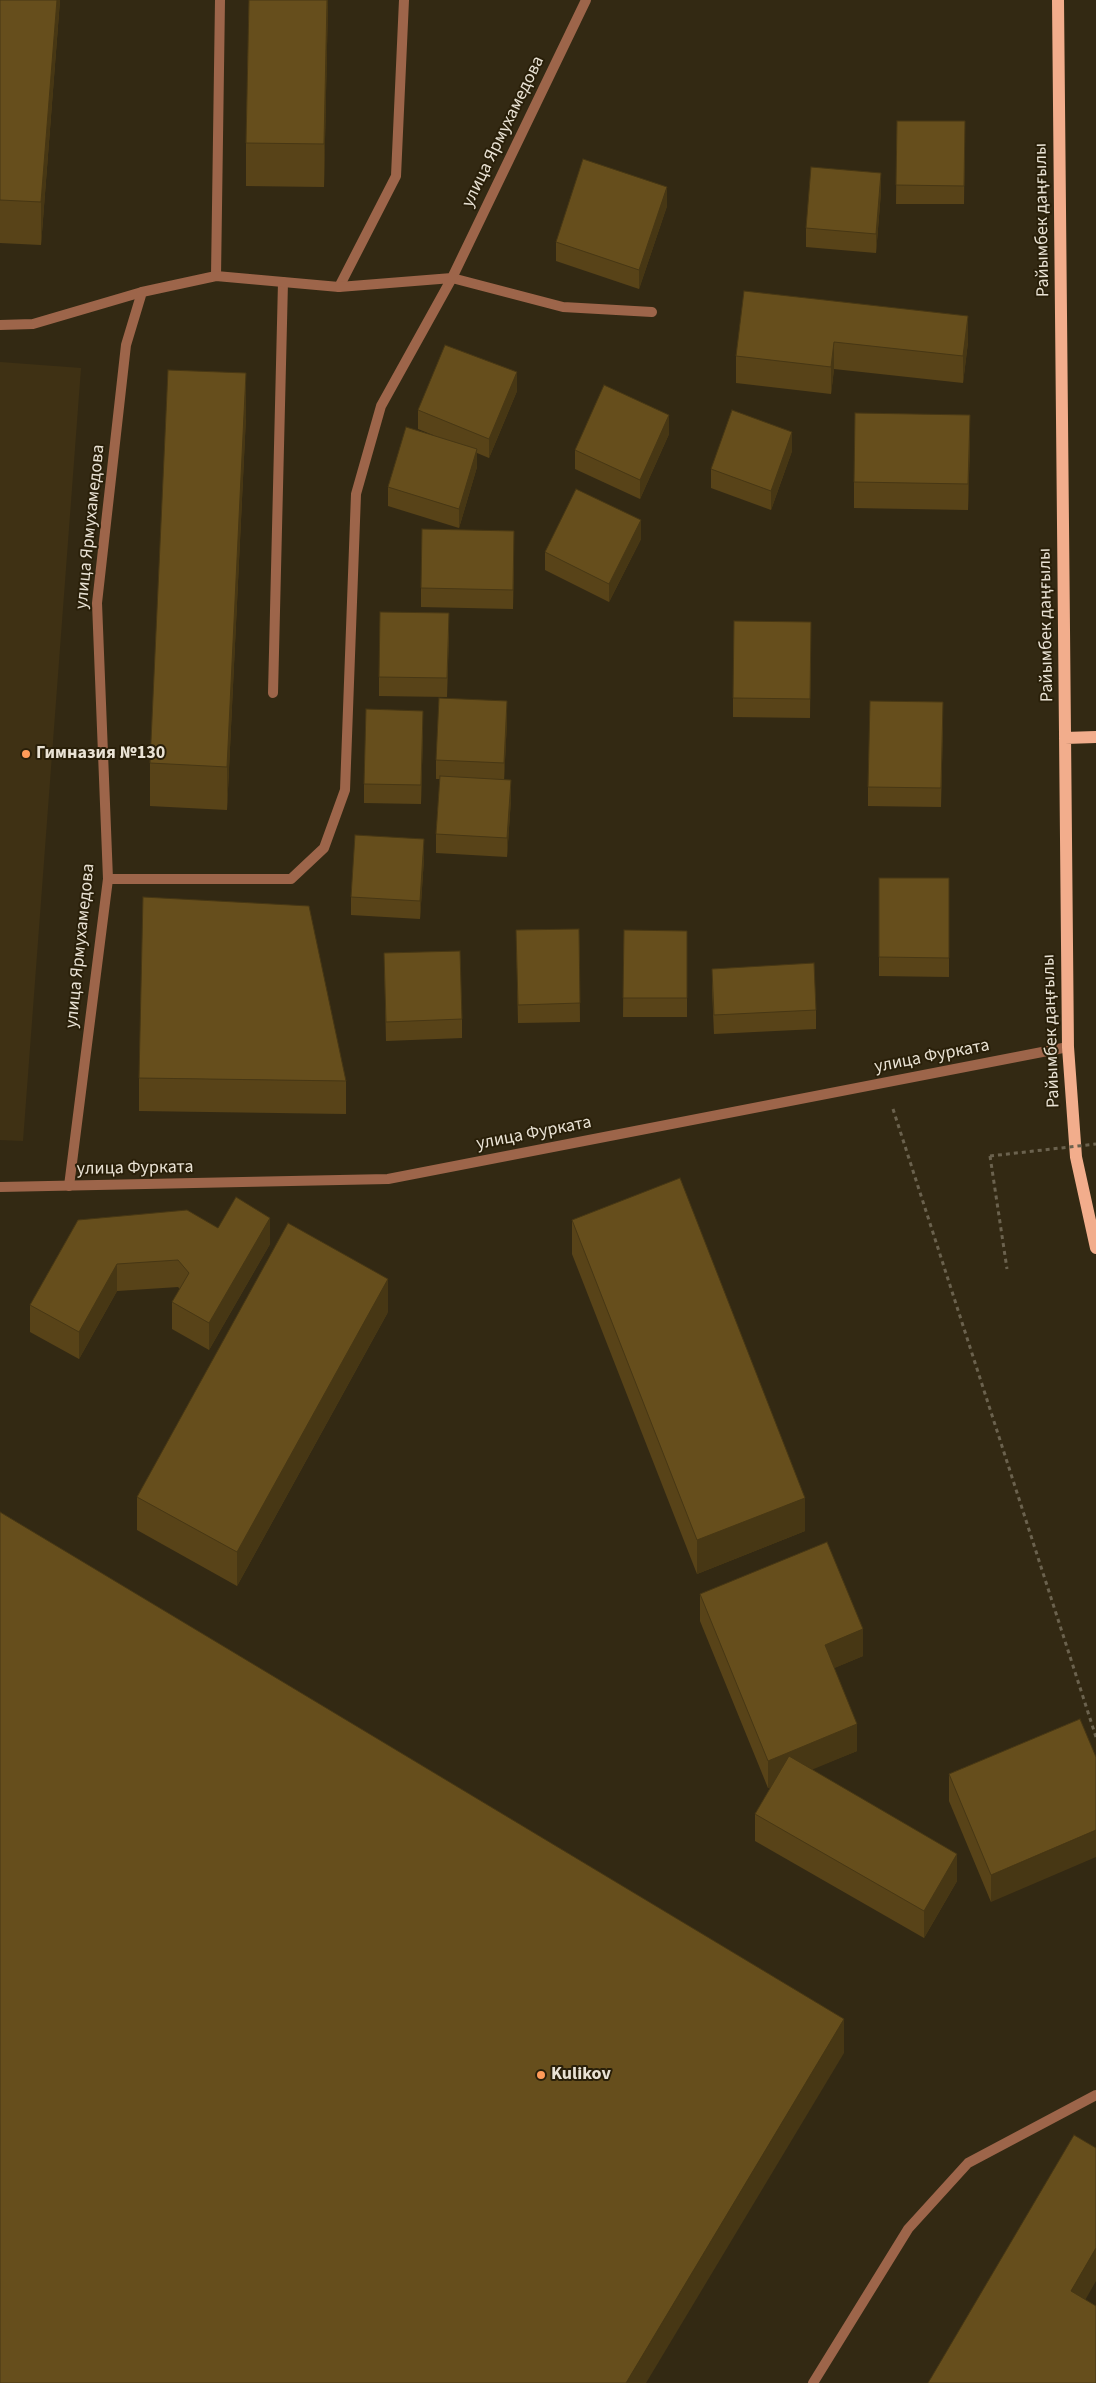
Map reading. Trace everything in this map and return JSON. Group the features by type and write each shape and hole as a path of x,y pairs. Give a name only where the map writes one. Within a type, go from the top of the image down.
{"main road":[{"name":"Райымбек даңғылы","path":"1058,0 1068,1047 1076,1157 1096,1248"},
{"path":"1065,738 1096,737"}],"street":[{"path":"216,276 220,0"},
{"path":"339,287 396,176 404,0"},
{"name":"улица Ярмухамедова","path":"108,879 291,879 324,848 345,790 356,494 381,406 452,278 586,0"},
{"path":"0,325 33,324 142,292 216,276 339,287 452,278 563,307 652,312"},
{"path":"273,693 283,282"},
{"name":"улица Ярмухамедова","path":"69,1186 108,879 97,603 126,344 142,292"},
{"name":"улица Фурката","path":"0,1186 388,1179 1068,1047"},
{"path":"813,2383 908,2229 968,2163 1096,2095"}],"path":[{"path":"884,1082 1096,1737"},
{"path":"1007,1269 990,1156 1096,1144"}],"shaded area":[{"name":"Гимназия №130","path":"0,362 81,368 23,1141 0,1140"}],"building":[{"path":"0,0 57,0 41,202 0,200"},
{"path":"249,0 327,0 324,144 246,143"},
{"path":"897,121 965,121 964,186 896,185"},
{"path":"583,159 667,187 639,270 556,242"},
{"path":"811,167 881,173 876,234 806,228"},
{"path":"744,291 968,316 963,356 834,342 831,367 736,356"},
{"path":"445,345 517,372 489,439 418,410"},
{"path":"168,370 246,373 227,767 150,763"},
{"path":"604,385 669,415 640,480 575,450"},
{"path":"732,410 792,432 771,491 711,469"},
{"path":"855,413 970,415 968,484 854,482"},
{"path":"406,427 477,449 459,509 388,487"},
{"path":"576,489 641,520 609,584 545,552"},
{"path":"422,529 514,531 513,590 421,588"},
{"path":"380,612 449,613 447,678 379,677"},
{"path":"734,621 811,622 810,699 733,698"},
{"path":"439,698 507,701 504,763 436,760"},
{"path":"870,701 943,702 941,788 868,787"},
{"path":"366,709 423,711 421,785 364,784"},
{"path":"440,776 511,780 507,838 436,834"},
{"path":"355,835 424,839 420,901 351,897"},
{"path":"879,878 949,878 949,958 879,957"},
{"path":"143,897 309,906 346,1081 139,1078"},
{"path":"579,929 580,1003 518,1005 516,930"},
{"path":"624,930 687,931 687,998 623,998"},
{"path":"460,951 462,1019 386,1022 384,953"},
{"path":"814,963 816,1010 714,1015 712,969"},
{"path":"680,1178 805,1498 697,1540 572,1220"},
{"path":"236,1197 270,1218 209,1323 172,1302 189,1273 178,1260 117,1264 79,1332 30,1305 78,1220 187,1210 218,1228"},
{"path":"288,1223 388,1279 237,1552 137,1497"},
{"path":"0,1512 844,2019 626,2383 0,2383"},
{"path":"827,1542 863,1629 825,1645 857,1724 768,1761 700,1594"},
{"path":"1080,1719 1096,1757 1096,1830 991,1875 949,1774"},
{"path":"789,1756 957,1854 924,1911 755,1814"},
{"path":"1074,2135 1096,2148 1096,2248 1071,2291 1096,2306 1096,2383 928,2383"}],"place":[{"name":"Гимназия №130","path":"26,754"},
{"name":"Kulikov","path":"541,2075"}]}
